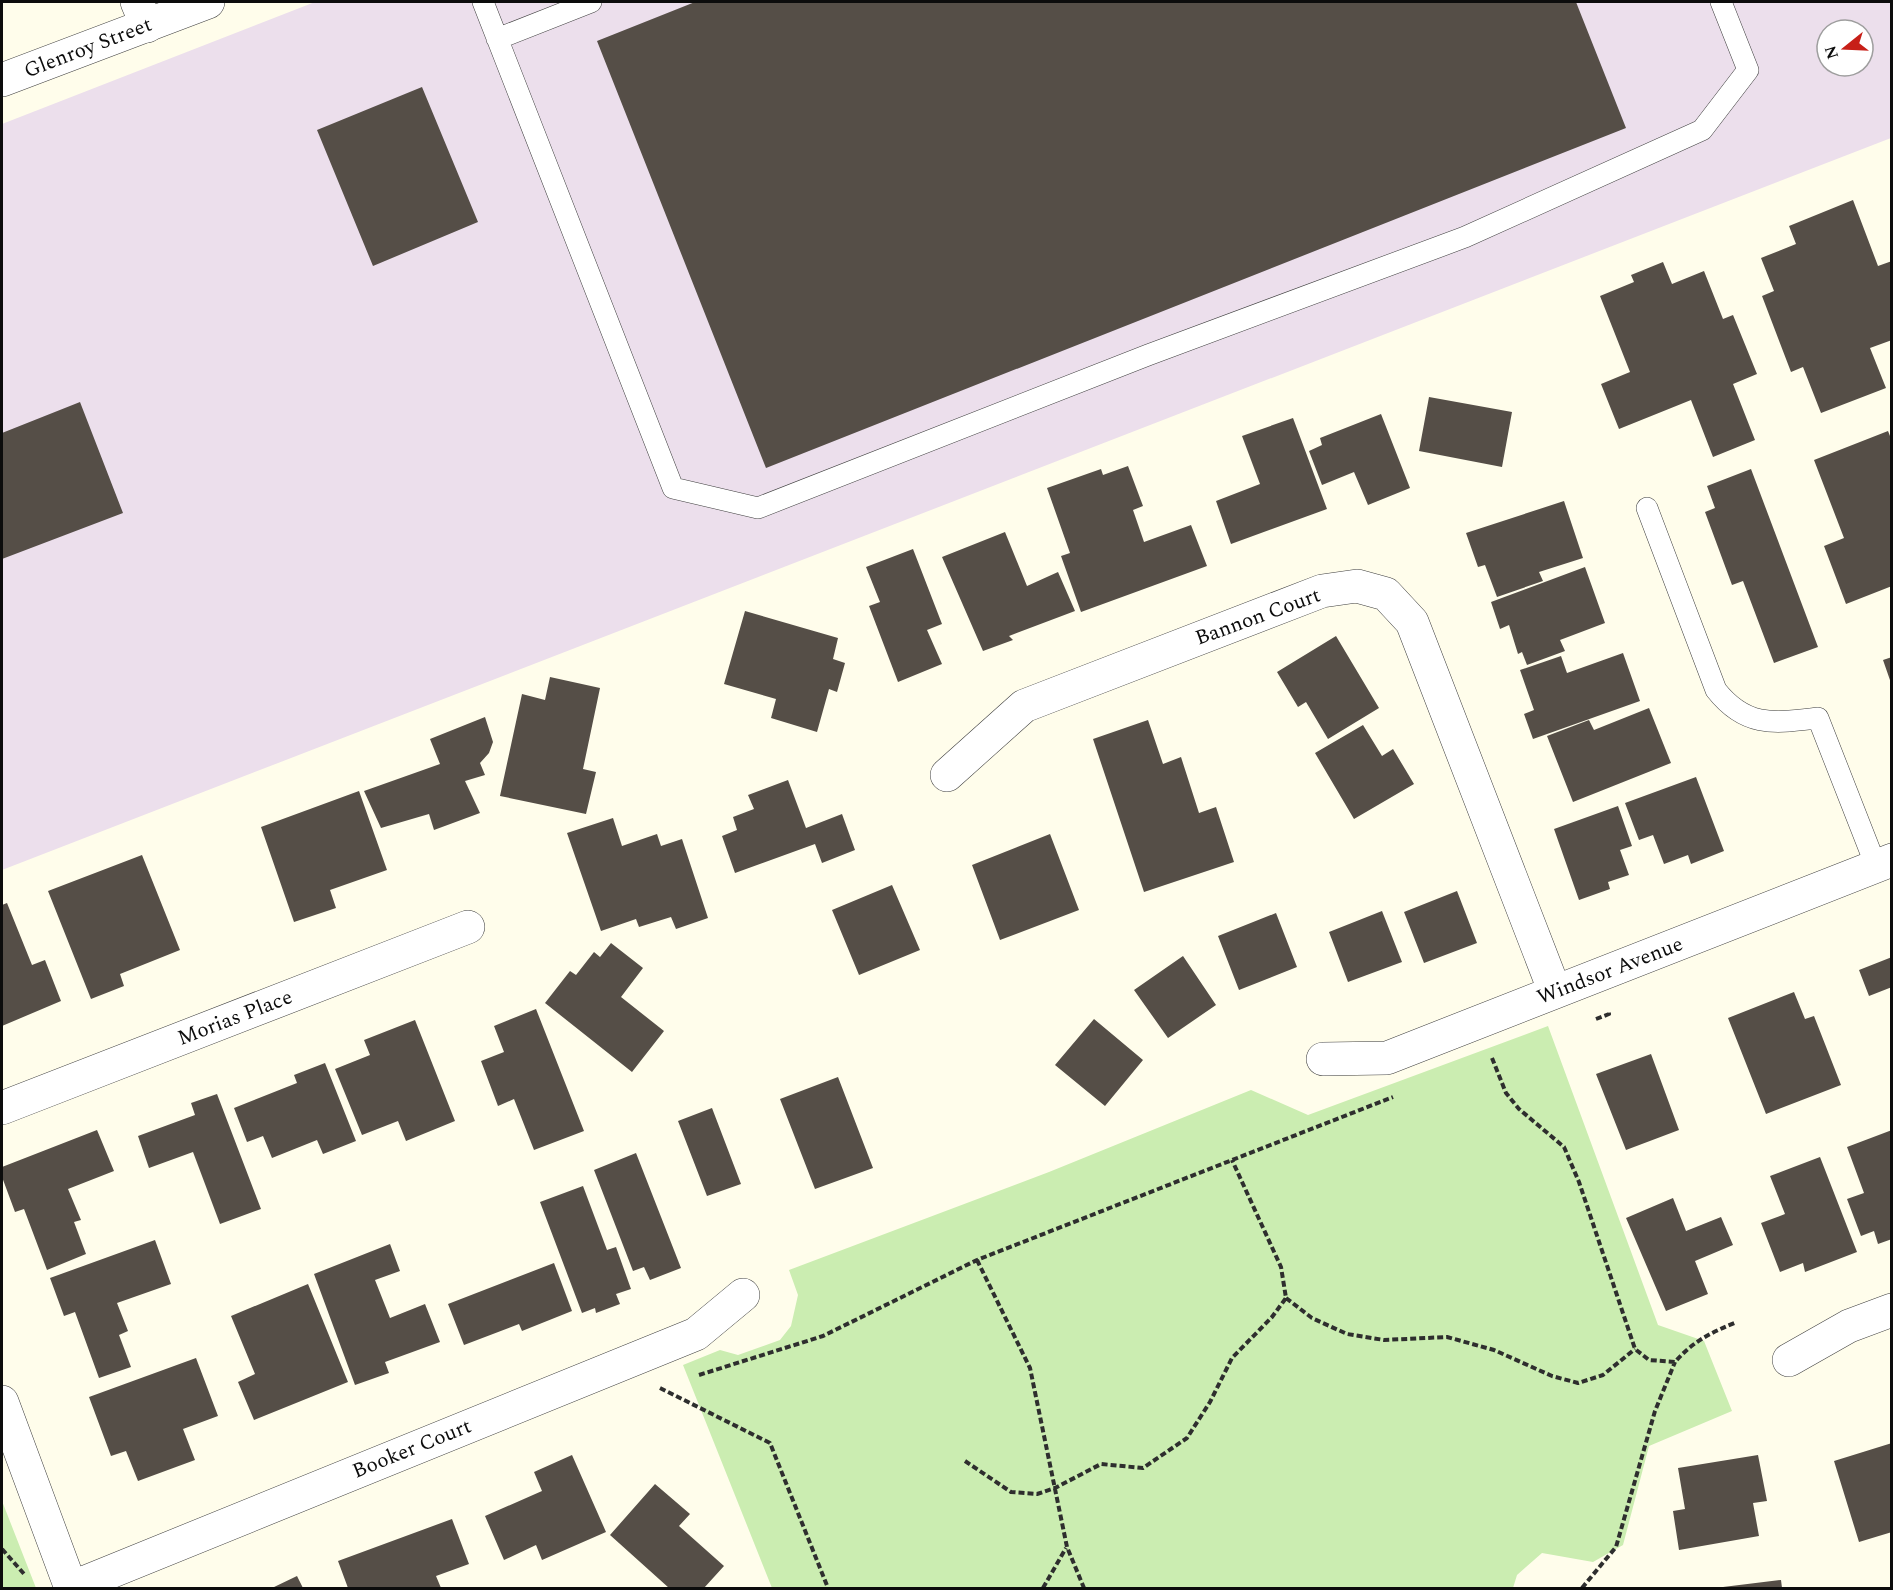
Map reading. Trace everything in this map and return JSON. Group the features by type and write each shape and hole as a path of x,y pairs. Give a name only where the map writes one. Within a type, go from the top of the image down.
{"street":[{"name":"Glenroy Street","path":"2,80 142,14 208,2"},
{"name":"Bannon Court","path":"947,775 1024,706 1322,591 1358,586 1386,594 1412,622 1555,992"},
{"name":"Windsor Avenue","path":"1323,1059 1387,1058 1884,863"},
{"name":"Morias Place","path":"2,1108 468,927"},
{"name":"Booker Court","path":"71,1588 696,1334 743,1295"},
{"path":"1789,1360 1849,1326 1892,1310"},
{"path":"2,1402 71,1588"}],"lane":[{"path":"483,2 673,488 758,508 1148,355 1465,237 1702,130 1748,70 1721,2"},
{"path":"497,39 591,2"},
{"path":"1647,508 1716,690 1730,708 1758,721 1818,718 1884,863"}],"path":[{"path":"1588,1022 1609,1014 1594,978"},
{"path":"1502,1054 1489,1059 1506,1093 1519,1109 1564,1148 1580,1182 1635,1349 1649,1360 1674,1362"},
{"path":"692,1378 823,1336 977,1260 1398,1095"},
{"path":"1232,1160 1281,1267 1286,1298 1312,1318 1347,1334 1384,1340 1447,1337 1494,1350 1552,1376 1578,1383 1604,1375 1635,1349"},
{"path":"977,1260 1030,1368 1067,1547 1084,1588"},
{"path":"965,1461 1011,1492 1037,1494 1055,1488 1101,1464 1143,1468 1187,1438 1210,1402 1232,1358 1272,1317 1286,1298"},
{"path":"1582,1588 1616,1547 1655,1411 1674,1362 1688,1347 1706,1334 1737,1322"},
{"path":"670,1384 659,1388 770,1443 828,1588"},
{"path":"1043,1588 1067,1547"},
{"path":"2,1549 30,1581"}],"shaded area":[{"path":"315,2 1891,2 1891,138 2,870 2,124"}],"green space":[{"path":"1548,1026 1658,1325 1704,1341 1732,1411 1649,1446 1623,1545 1593,1562 1542,1553 1517,1575 1513,1588 772,1588 683,1365 720,1350 738,1355 780,1340 791,1326 798,1295 789,1270 1049,1172 1251,1090 1308,1115"},
{"path":"2,1501 36,1588 2,1588"}],"building":[{"path":"695,2 1576,2 1626,128 766,468 597,41"},
{"path":"422,87 478,222 373,266 317,130"},
{"path":"1853,200 1878,266 1892,261 1892,340 1870,348 1886,388 1821,413 1803,367 1791,372 1762,296 1774,291 1761,258 1796,244 1789,226"},
{"path":"1663,262 1672,284 1704,271 1723,319 1733,315 1757,374 1733,384 1755,440 1713,457 1691,400 1619,429 1601,384 1630,372 1600,296 1634,282 1631,275"},
{"path":"1429,397 1512,412 1502,467 1419,451"},
{"path":"80,402 123,513 2,559 2,433"},
{"path":"1381,414 1410,488 1368,505 1354,472 1322,485 1309,451 1322,445 1320,438"},
{"path":"1293,418 1327,509 1231,544 1216,501 1260,484 1242,436"},
{"path":"1888,431 1892,441 1892,586 1846,604 1824,546 1844,538 1814,460"},
{"path":"1128,466 1143,506 1133,510 1144,542 1191,525 1207,566 1081,612 1061,556 1070,553 1047,488 1101,469 1103,475"},
{"path":"1751,469 1818,647 1774,663 1743,581 1732,585 1705,512 1715,508 1707,486"},
{"path":"1564,501 1583,558 1539,572 1543,581 1497,597 1485,565 1478,567 1466,533"},
{"path":"1005,532 1027,586 1058,572 1075,611 1009,636 1013,640 983,651 942,557"},
{"path":"913,549 942,624 927,630 942,664 898,682 869,606 880,602 866,567"},
{"path":"1585,567 1605,623 1560,640 1565,651 1527,665 1522,652 1518,654 1509,625 1500,629 1491,602"},
{"path":"745,611 838,638 833,659 845,663 837,692 829,689 817,732 771,718 776,699 724,684"},
{"path":"1336,636 1379,708 1328,739 1306,702 1298,707 1277,672"},
{"path":"1623,653 1640,701 1533,739 1524,714 1534,710 1520,670 1561,656 1567,673"},
{"path":"1892,657 1892,683 1891,683 1883,660"},
{"path":"550,677 600,688 583,769 596,772 586,814 500,796 522,694 545,700"},
{"path":"1649,708 1671,763 1573,802 1547,736 1589,720 1594,730"},
{"path":"485,717 493,742 489,753 480,763 485,775 465,781 480,813 434,830 429,814 381,828 364,791 440,764 430,739"},
{"path":"1148,720 1163,764 1181,757 1199,813 1216,807 1234,862 1144,892 1093,739"},
{"path":"1363,725 1382,756 1393,749 1414,784 1354,819 1315,753"},
{"path":"1696,777 1724,851 1691,864 1688,855 1664,864 1653,835 1639,840 1625,803"},
{"path":"788,780 806,828 842,814 855,850 822,863 815,844 735,873 722,836 737,830 733,817 754,809 748,795"},
{"path":"359,791 387,870 330,890 336,908 294,922 261,827"},
{"path":"1618,806 1632,846 1620,850 1629,875 1608,882 1610,889 1579,900 1554,829"},
{"path":"613,818 622,846 657,834 661,846 682,839 708,918 676,929 671,917 639,927 636,919 601,931 567,833"},
{"path":"1050,834 1079,910 1000,940 972,865"},
{"path":"142,855 180,950 120,974 124,986 91,999 48,891"},
{"path":"892,885 920,950 859,975 832,910"},
{"path":"1457,891 1477,943 1424,963 1404,912"},
{"path":"7,903 32,965 45,960 61,1001 2,1026 2,905"},
{"path":"1382,911 1402,962 1348,982 1329,932"},
{"path":"1276,913 1297,967 1239,990 1218,936"},
{"path":"611,943 643,968 621,997 664,1031 632,1072 545,1003 570,971 576,975 594,952 600,957"},
{"path":"1183,956 1216,1005 1168,1038 1134,990"},
{"path":"1892,957 1892,987 1869,996 1859,970"},
{"path":"1794,992 1805,1019 1814,1016 1841,1085 1766,1114 1728,1018"},
{"path":"536,1009 584,1131 534,1150 514,1099 498,1106 481,1061 504,1052 494,1026"},
{"path":"1094,1019 1143,1060 1105,1106 1055,1065"},
{"path":"415,1020 455,1121 406,1141 398,1121 362,1135 335,1069 370,1055 364,1040"},
{"path":"1651,1054 1679,1130 1626,1150 1596,1074"},
{"path":"325,1063 356,1141 323,1154 317,1140 272,1158 263,1136 247,1142 234,1108 297,1083 294,1075"},
{"path":"838,1077 873,1168 815,1189 780,1099"},
{"path":"217,1094 261,1209 220,1224 193,1152 149,1168 138,1136 195,1115 191,1103"},
{"path":"712,1108 741,1184 707,1196 678,1121"},
{"path":"97,1130 114,1171 68,1189 81,1220 74,1222 86,1254 47,1270 24,1209 15,1212 2,1177 2,1167"},
{"path":"1892,1130 1892,1239 1878,1244 1874,1231 1861,1236 1847,1199 1864,1193 1847,1147"},
{"path":"636,1153 681,1268 650,1280 644,1267 633,1271 594,1170"},
{"path":"1820,1157 1857,1252 1805,1272 1803,1263 1780,1272 1761,1223 1785,1214 1770,1176"},
{"path":"583,1186 607,1250 616,1247 631,1289 616,1294 620,1304 596,1313 595,1308 582,1313 540,1202"},
{"path":"1673,1198 1686,1231 1721,1217 1733,1245 1695,1261 1708,1294 1666,1311 1626,1218"},
{"path":"155,1240 171,1284 117,1303 128,1331 119,1335 131,1367 99,1378 75,1312 64,1316 50,1278"},
{"path":"390,1244 400,1271 375,1280 390,1318 425,1304 440,1342 385,1362 389,1373 355,1385 314,1274"},
{"path":"554,1263 572,1311 522,1331 519,1324 464,1345 448,1304"},
{"path":"308,1284 348,1382 254,1420 238,1382 255,1374 231,1316"},
{"path":"196,1358 218,1416 183,1429 195,1460 138,1481 126,1451 111,1456 89,1397"},
{"path":"1892,1443 1892,1532 1859,1542 1834,1461"},
{"path":"572,1455 606,1532 542,1560 536,1545 504,1560 485,1516 542,1491 534,1472"},
{"path":"1758,1455 1767,1501 1753,1503 1759,1536 1679,1550 1673,1511 1685,1509 1678,1468"},
{"path":"655,1484 690,1514 679,1526 724,1566 704,1588 669,1588 610,1535"},
{"path":"452,1519 469,1564 436,1576 441,1588 348,1588 338,1561"},
{"path":"297,1576 303,1588 272,1588"},
{"path":"1781,1580 1782,1588 1723,1588 1723,1587"}]}
